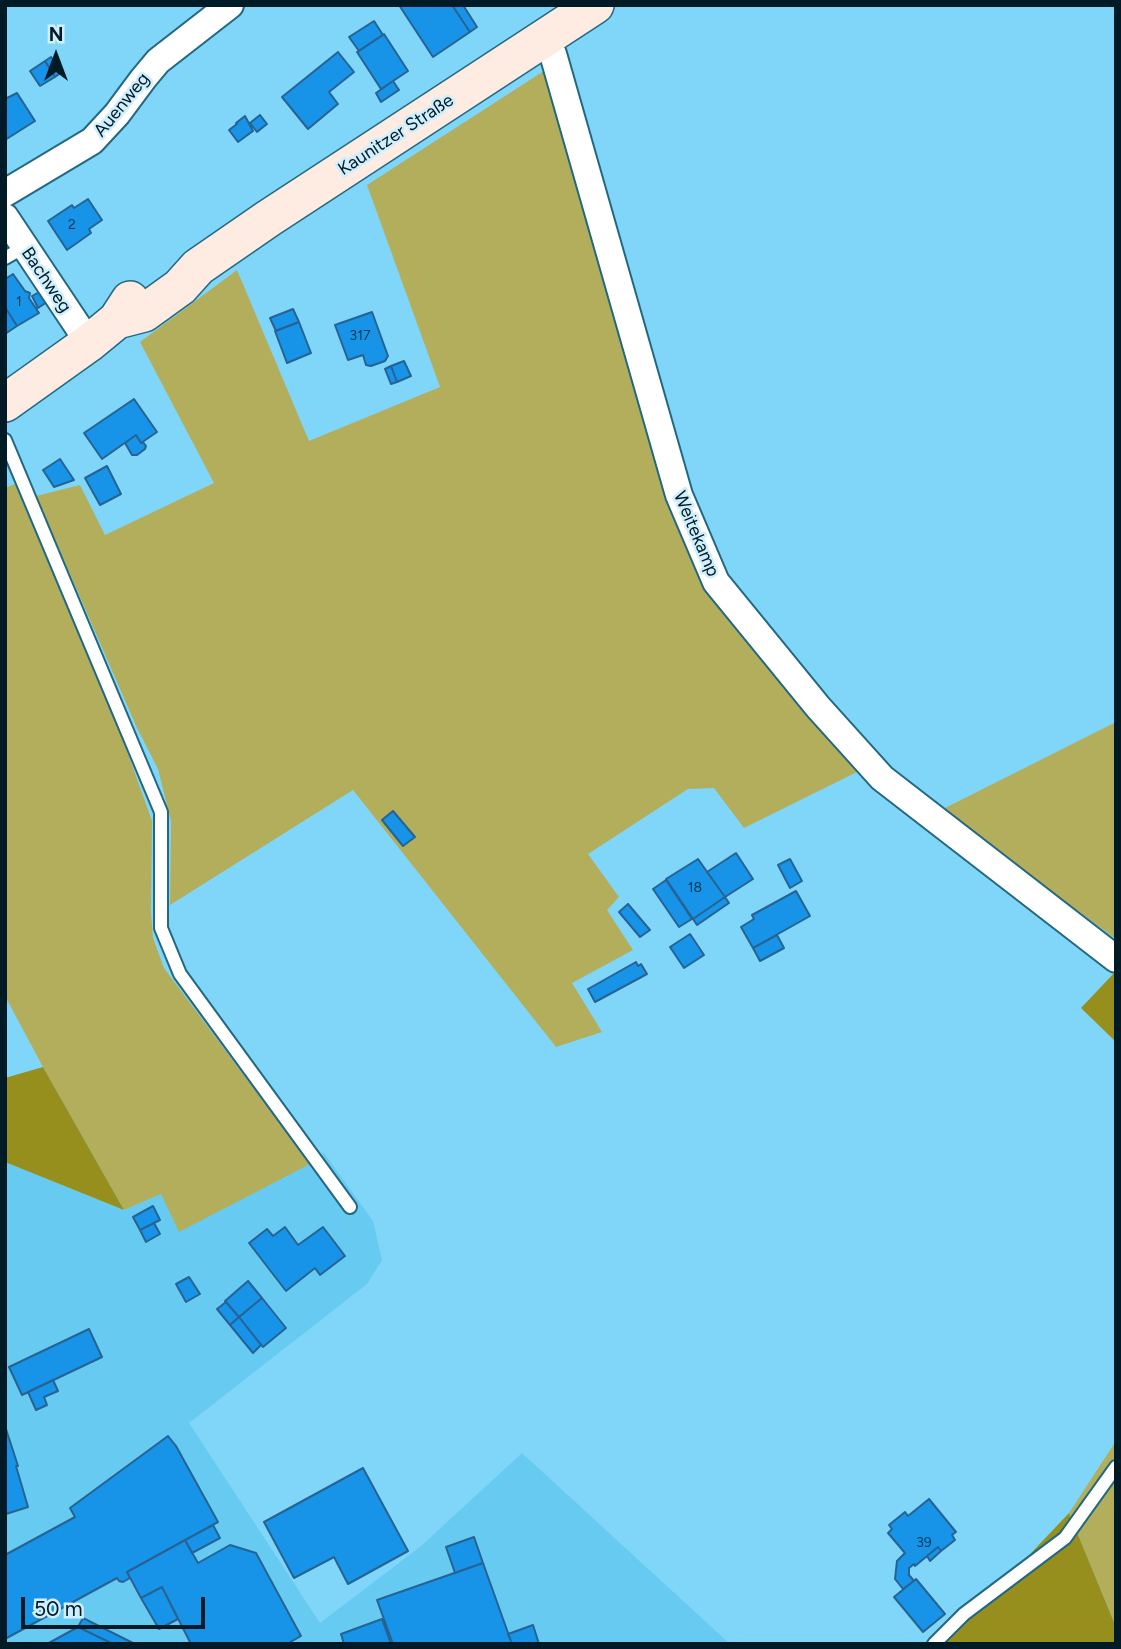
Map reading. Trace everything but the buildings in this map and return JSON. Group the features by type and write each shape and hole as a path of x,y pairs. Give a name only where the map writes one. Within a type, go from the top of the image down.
{"street":[{"name":"Auenweg","path":"5,193 92,141 117,114 158,61 230,5"},
{"name":"Kaunitzer Straße","path":"5,403 117,320 144,313 180,287 198,267 269,218 595,5"},
{"name":"Weitekamp","path":"542,38 553,54 679,495 716,582 818,707 882,778 1116,959"},
{"name":"Bachweg","path":"5,217 14,253 89,343"}],"lane":[{"path":"5,440 161,812 161,928 180,974 350,1207"},
{"path":"934,1644 964,1614 1065,1538 1116,1467"}],"shaded area":[{"path":"547,69 669,496 859,771 744,828 714,788 688,789 588,854 619,897 607,910 633,950 572,983 602,1032 556,1047 353,790 170,905 171,821 158,769 137,728 36,496 80,485 105,535 214,483 140,342 237,270 309,441 440,387 367,185"},
{"path":"15,484 122,737 152,821 153,938 164,968 310,1164 179,1232 161,1194 124,1210 5,996 5,488"},
{"path":"1116,722 1116,939 941,810"},
{"path":"1116,971 1116,1042 1081,1008"},
{"path":"43,1067 124,1210 5,1162 5,1078"},
{"path":"324,1153 373,1221 382,1260 367,1284 189,1423 320,1623 421,1546 522,1453 730,1644 5,1644 5,1162 124,1210 161,1194 310,1164"},
{"path":"1116,1441 1116,1627 1069,1513"},
{"path":"1069,1513 1116,1627 1116,1644 945,1644"}]}
